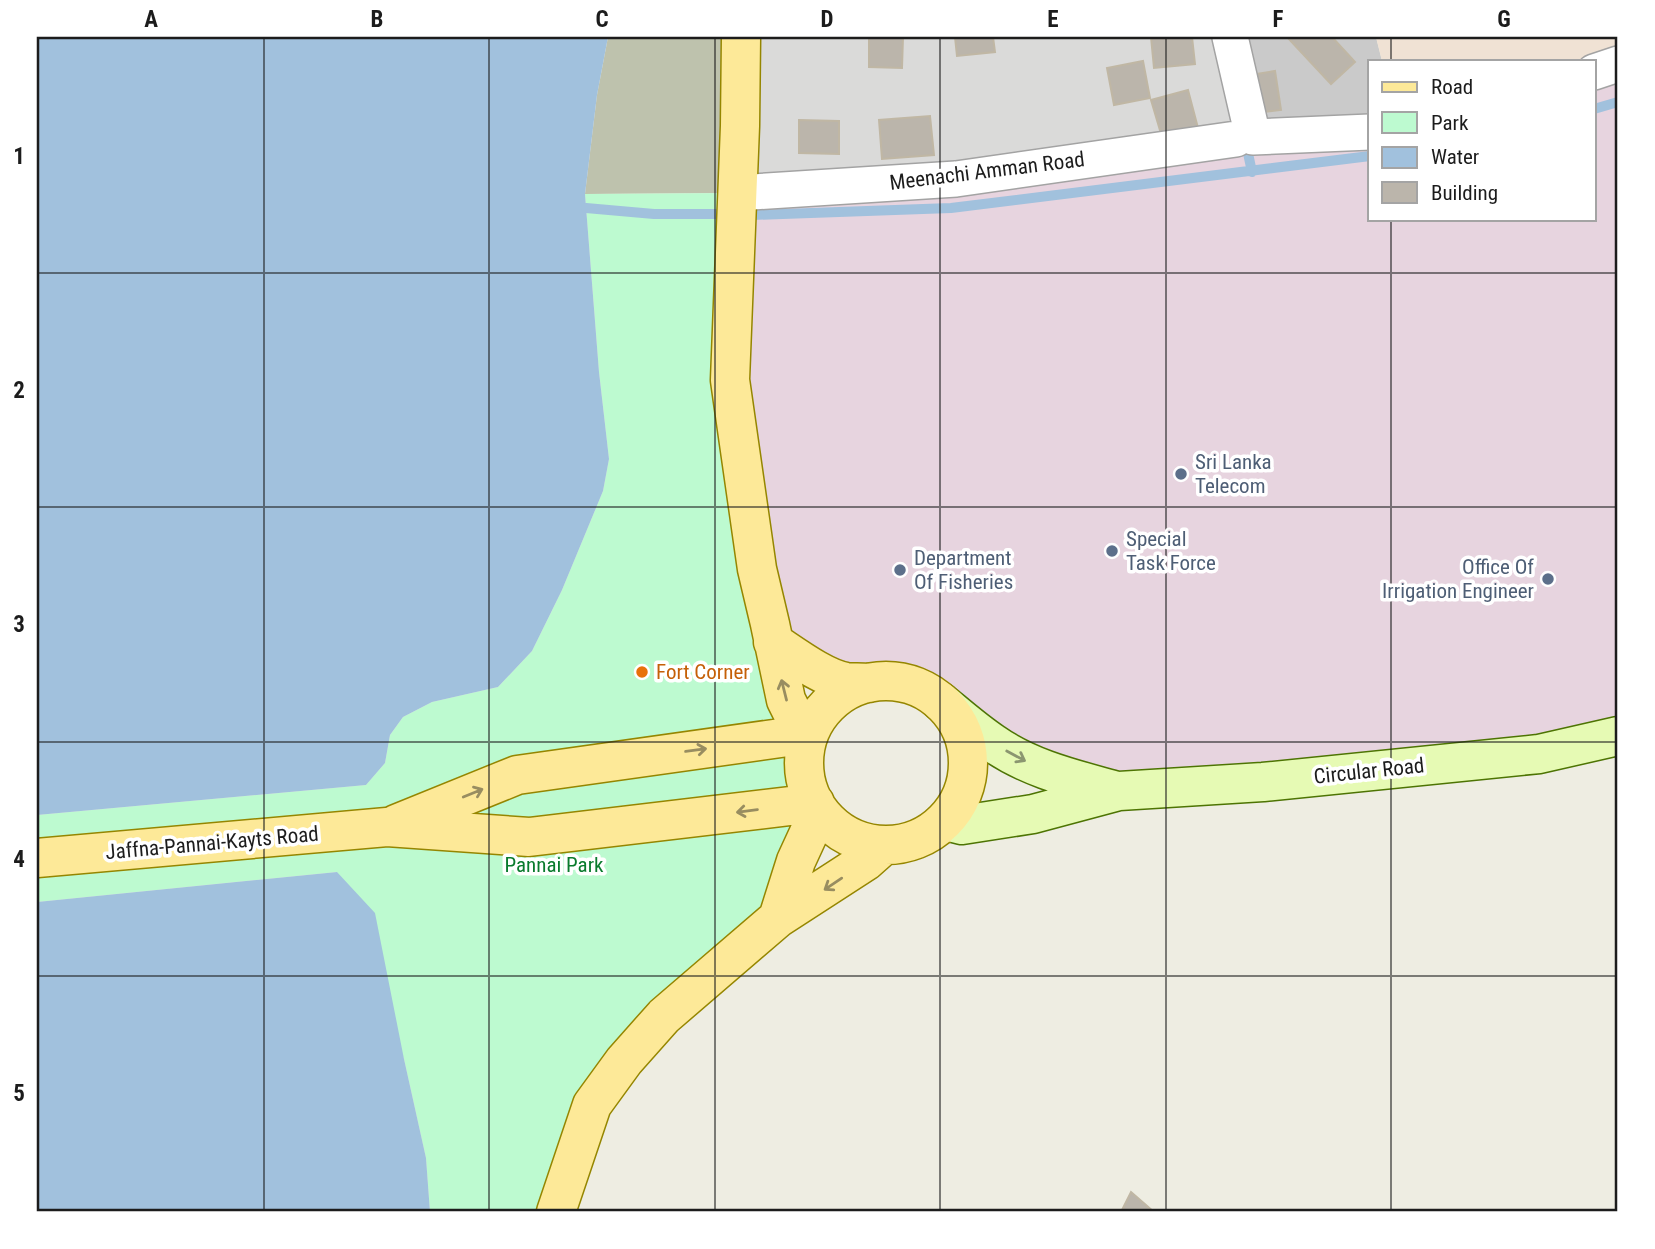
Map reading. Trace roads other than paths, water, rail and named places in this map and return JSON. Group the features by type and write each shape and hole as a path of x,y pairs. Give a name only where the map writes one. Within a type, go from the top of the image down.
{"main road":[{"path":"741,37 730,380 757,569 773,642 786,699 792,712 810,731"},
{"path":"773,642 802,662 835,678 847,682 869,683"},
{"name":"Circular Road","path":"810,731 825,708 845,692 869,683 894,681 927,692 994,744 1022,760 1060,775 1119,791"},
{"name":"Circular Road","path":"817,807 832,825 865,843 907,843 928,835 946,821 959,803 967,783 968,761 965,739 955,719 941,702"},
{"path":"778,918 817,807 806,780 804,763 810,731"},
{"path":"387,827 517,775 810,731"},
{"name":"Circular Road","path":"946,821 962,825 1033,814 1119,791 1263,782 1539,754 1618,736"},
{"path":"387,827 529,837 817,807"},
{"name":"Jaffna-Pannai-Kayts Road","path":"37,858 387,827"},
{"path":"556,1212 592,1105 624,1061 664,1016 778,918 866,861 884,845"}],"street":[{"path":"1230,37 1245,137"},
{"path":"1596,71 1618,64"},
{"name":"Meenachi Amman Road","path":"736,208 1245,137 1368,132"}],"water":[{"path":"37,37 608,37 597,95 585,194 599,372 609,459 603,491 562,590 532,651 498,687 432,702 403,717 390,735 385,763 366,785 37,815"},
{"path":"337,872 375,913 426,1158 430,1212 37,1212 37,902"}],"waterway":[{"path":"1596,108 1618,102"},
{"path":"1246,144 1252,172"},
{"path":"752,215 951,208 1368,156"},
{"path":"586,208 654,214 726,214"}],"place":[{"name":"Sri Lanka Telecom","path":"1181,474"},
{"name":"Special Task Force","path":"1112,551"},
{"name":"Department Of Fisheries","path":"900,570"},
{"name":"Office Of Irrigation Engineer","path":"1548,579"},
{"name":"Fort Corner","path":"642,672"}],"park label":[{"name":"Pannai Park","path":"554,865"}]}
